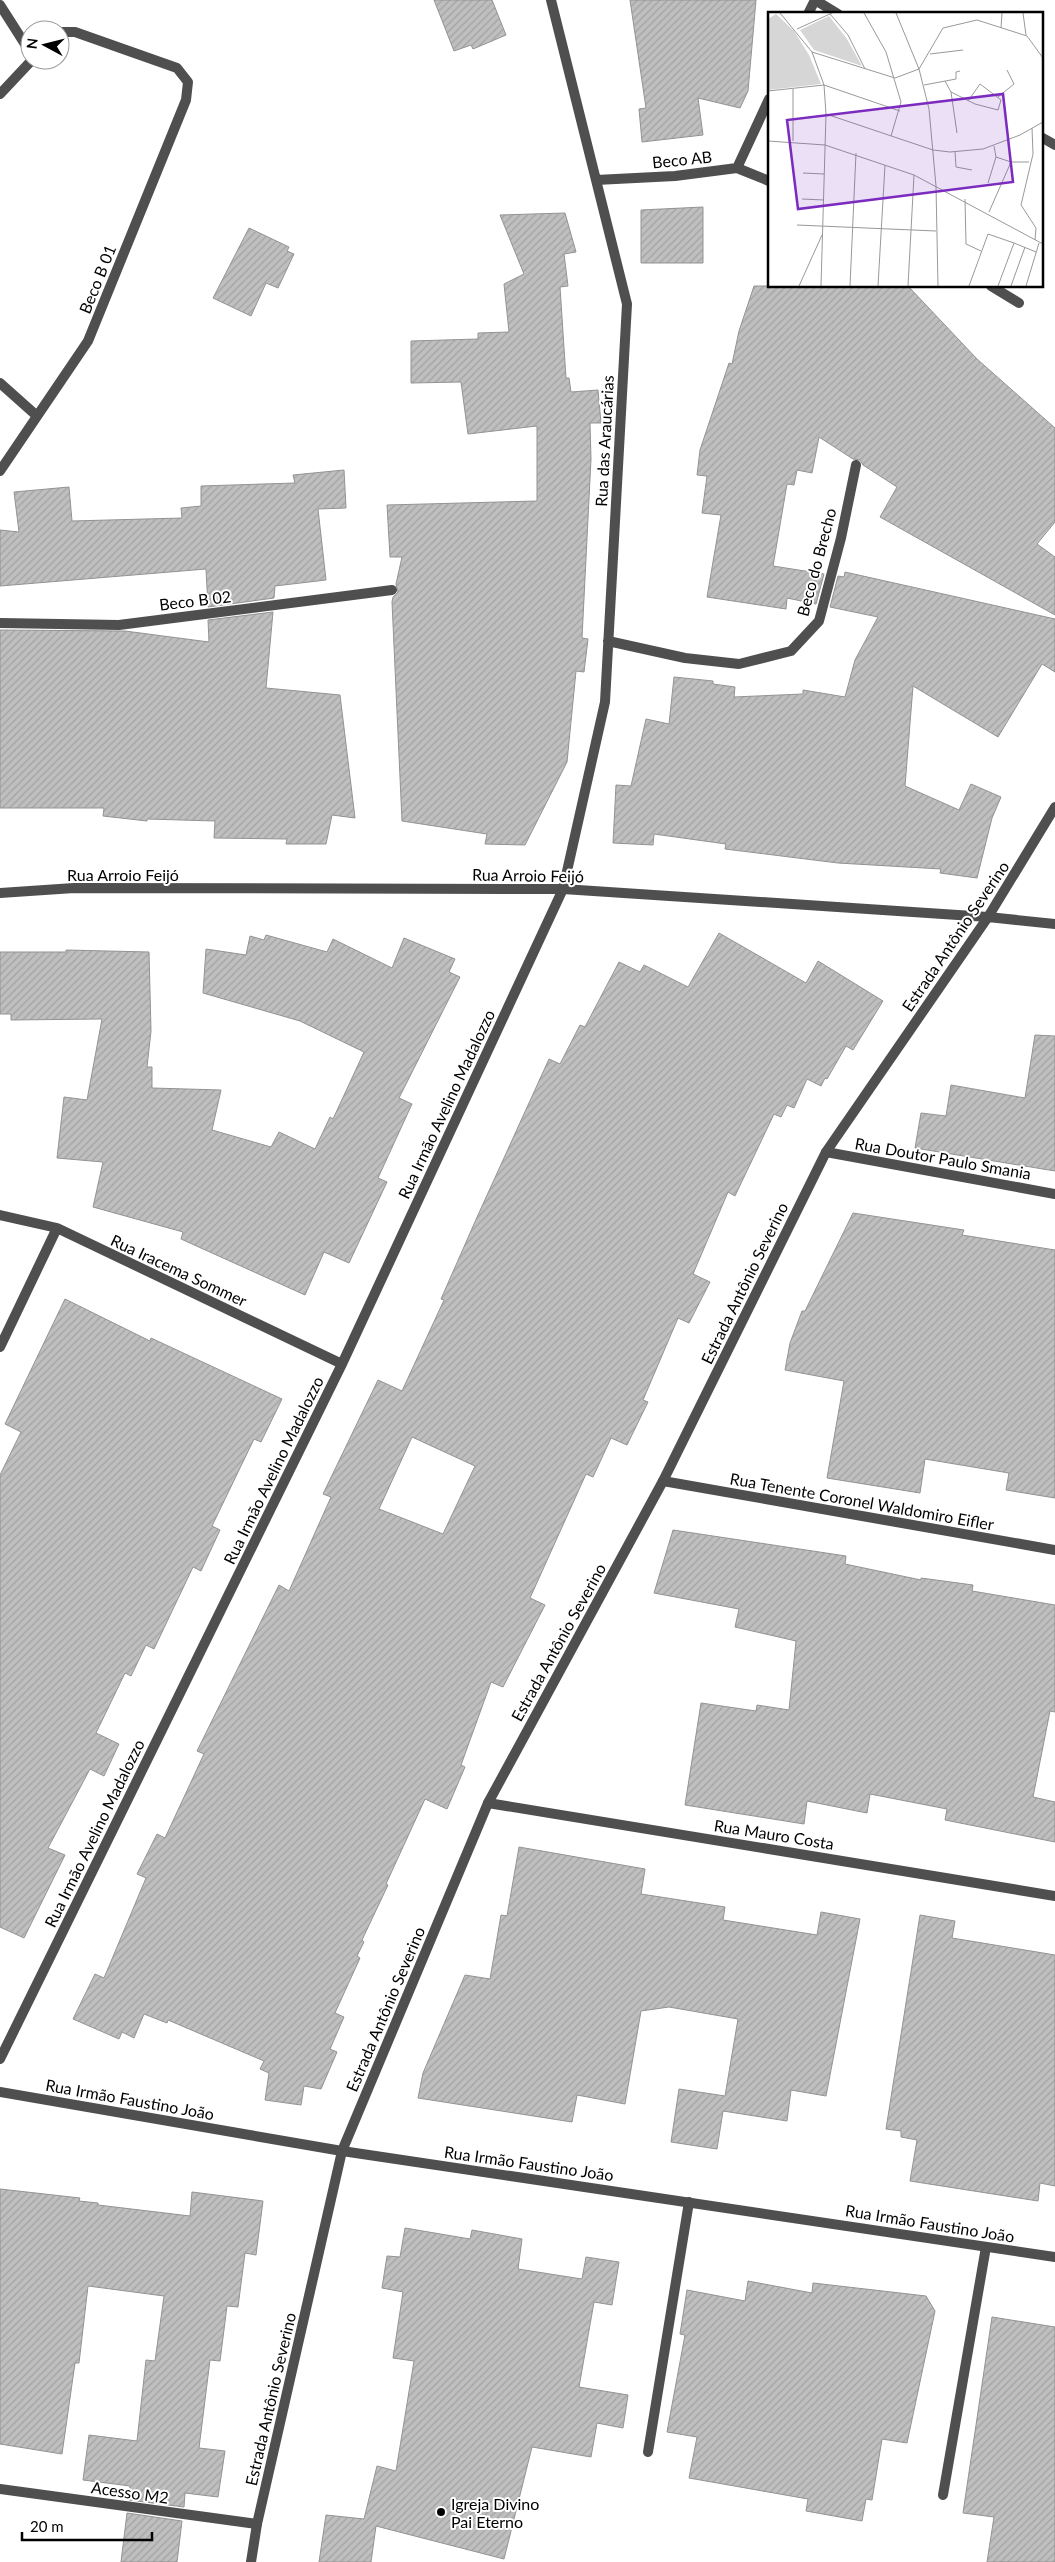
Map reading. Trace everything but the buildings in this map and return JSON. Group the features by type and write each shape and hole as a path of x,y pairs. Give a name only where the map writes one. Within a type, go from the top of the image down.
{"street":[{"name":"Rua das Araucárias","path":"551,0 627,304 605,702 563,889"},
{"path":"809,12 815,0 835,12"},
{"path":"0,6 20,37"},
{"name":"Beco B 01","path":"0,471 88,341 186,100 188,82 178,68 75,32 70,32"},
{"path":"0,94 23,70"},
{"path":"737,168 768,102"},
{"path":"1042,138 1055,145"},
{"name":"Beco AB","path":"596,180 675,176 737,168 768,181"},
{"path":"994,288 1020,303"},
{"path":"0,384 37,416"},
{"name":"Beco do Brecho","path":"608,641 685,658 739,664 791,651 819,621 841,538 856,465"},
{"name":"Beco B 02","path":"0,623 119,625 392,590"},
{"name":"Estrada Antônio Severino","path":"251,2562 257,2524 342,2151 488,1803 664,1481 826,1152 988,917 1055,807"},
{"name":"Rua Arroio Feijó","path":"0,893 74,888 563,889 988,917 1055,924"},
{"name":"Rua Irmão Avelino Madalozzo","path":"0,2059 342,1364 563,889"},
{"name":"Rua Doutor Paulo Smania","path":"826,1152 1055,1194"},
{"name":"Rua Iracema Sommer","path":"0,1214 57,1228 342,1364"},
{"path":"0,1347 57,1228"},
{"name":"Rua Tenente Coronel Waldomiro Eifler","path":"664,1481 1055,1550"},
{"name":"Rua Mauro Costa","path":"488,1803 1055,1896"},
{"name":"Rua Irmão Faustino João","path":"0,2092 342,2151 1055,2257"},
{"path":"648,2452 688,2202"},
{"path":"944,2495 986,2247"},
{"name":"Acesso M2","path":"0,2489 257,2524"}],"place":[{"name":"Igreja Divino Pai Eterno","path":"441,2512"}]}
